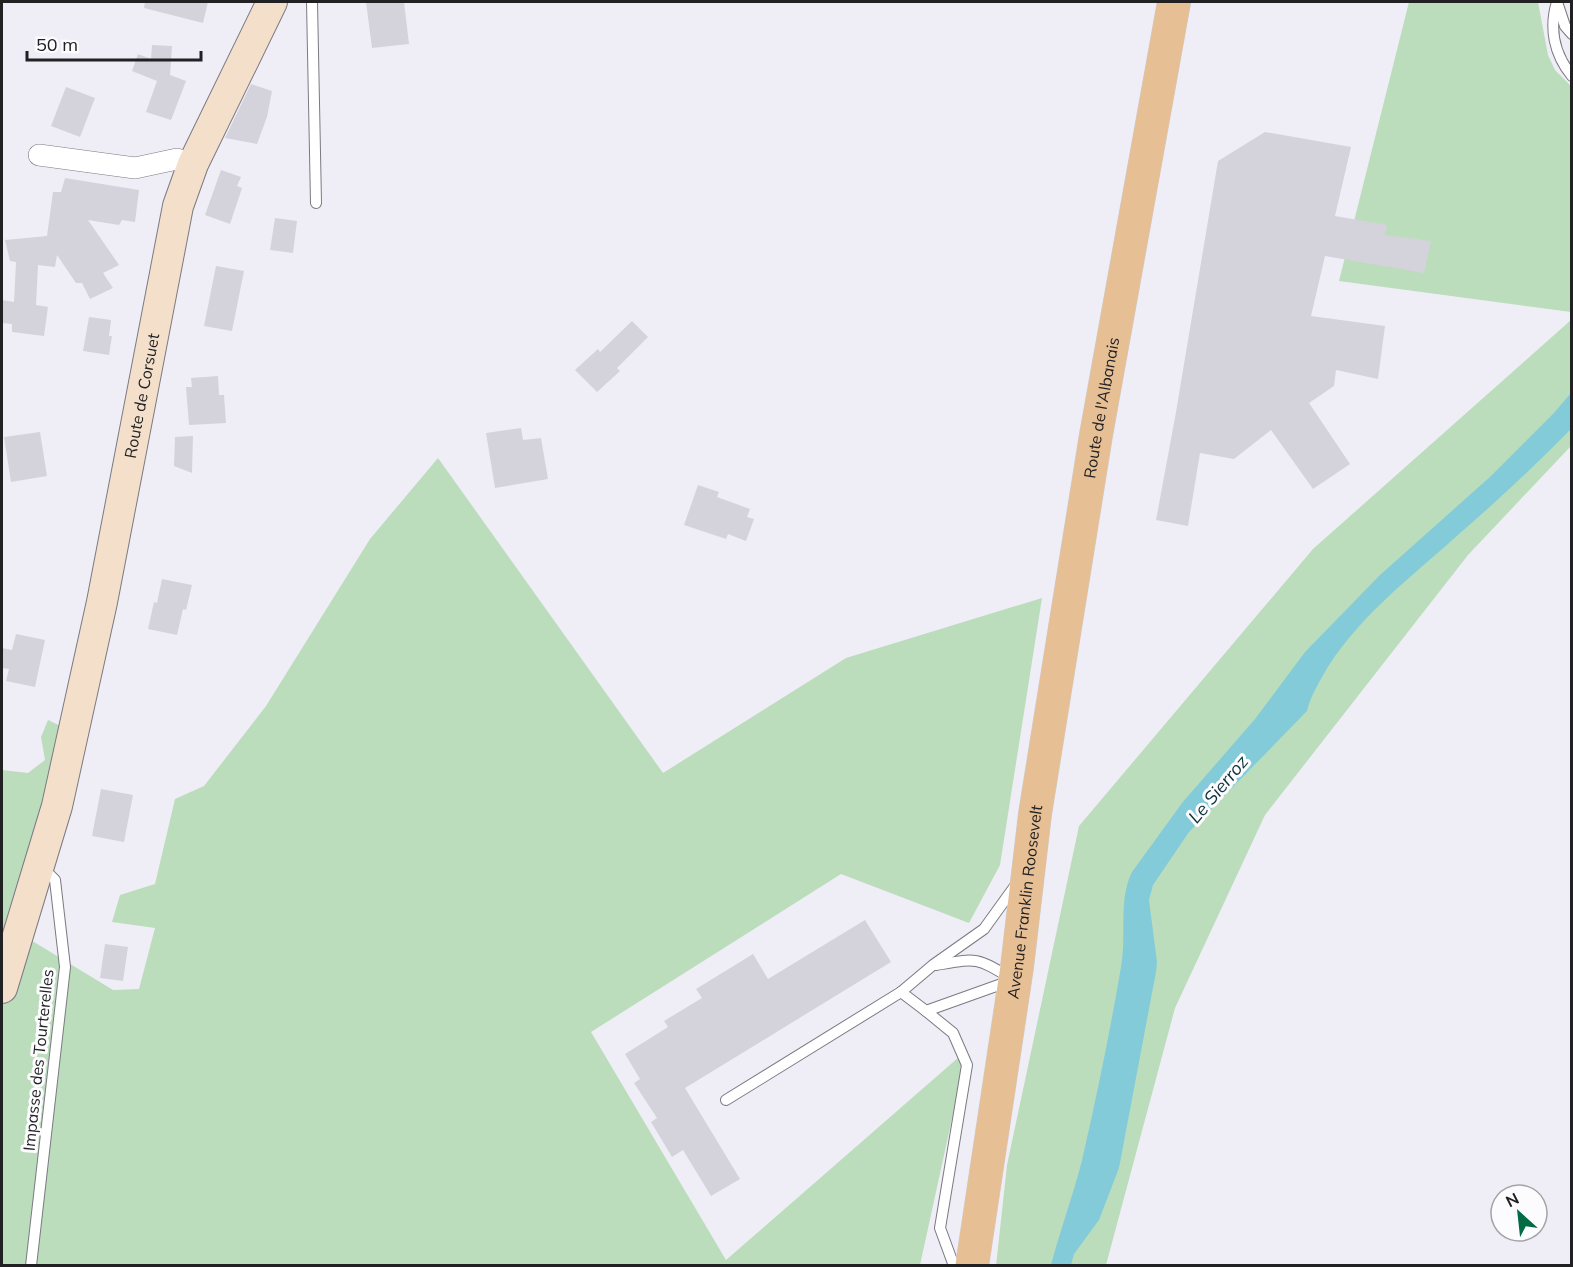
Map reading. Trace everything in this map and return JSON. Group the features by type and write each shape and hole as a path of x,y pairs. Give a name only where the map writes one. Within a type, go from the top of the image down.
{"main road":[{"name":"Route de l'Albanais","path":"1035,814 1096,435 1174,2"},
{"name":"Avenue Franklin Roosevelt","path":"954,1266 1002,979 1015,886 1035,814"},
{"name":"Avenue Franklin Roosevelt","path":"972,1266 1002,979 1035,814"}],"street":[{"name":"Route de Corsuet","path":"2,988 57,806 102,602 177,206 193,164 272,2"},
{"path":"39,155 135,168 177,159 193,164"}],"lane":[{"path":"312,2 316,202"},
{"path":"1557,2 1572,19"},
{"path":"1557,2 1565,26 1572,34"},
{"path":"1557,2 1553,16 1554,41 1556,49 1572,76"},
{"name":"Impasse des Tourterelles","path":"31,1266 64,967 55,880 39,864"},
{"path":"726,1100 902,992 933,965 984,928 1015,886"},
{"path":"926,1011 1002,979 985,962 973,959 933,965"},
{"path":"902,992 953,1033 967,1065 940,1227 954,1266"}],"green space":[{"path":"1409,2 1538,2 1548,55 1555,70 1571,86 1571,312 1339,281"},
{"path":"1571,320 1571,446 1468,555 1265,815 1175,1008 1106,1265 996,1266 1007,1165 1079,826 1313,549"},
{"path":"438,458 663,773 846,658 1042,598 1000,865 969,923 841,874 591,1032 726,1260 967,1050 920,1265 2,1266 2,770 28,773 45,760 41,737 48,720 69,730 11,928 113,990 139,989 155,928 112,922 120,895 155,884 175,799 204,786 266,706 370,539"}],"water":[{"name":"Le Sierroz","path":"1571,393 1571,429 1516,483 1366,619 1335,656 1315,689 1307,711 1189,832 1153,885 1149,900 1157,962 1156,972 1119,1168 1099,1220 1074,1254 1071,1265 1051,1265 1088,1136 1098,1088 1123,955 1125,894 1132,872 1182,803 1255,719 1305,652 1380,575 1491,476"}],"building":[{"path":"145,2 208,2 203,23 144,8"},
{"path":"366,2 404,2 409,44 372,48"},
{"path":"152,45 172,46 170,75 186,81 171,120 146,112 157,81 132,71 138,54 151,59"},
{"path":"251,84 272,91 267,117 257,144 225,138"},
{"path":"66,87 95,98 80,137 51,126"},
{"path":"1265,132 1351,147 1335,216 1387,225 1385,235 1431,241 1424,273 1325,256 1311,316 1385,326 1378,379 1336,370 1334,386 1309,403 1350,464 1313,489 1271,430 1234,459 1200,453 1188,526 1156,520 1218,161"},
{"path":"221,170 241,177 237,186 242,188 230,224 205,215"},
{"path":"65,178 139,190 135,222 122,220 119,225 88,220 119,265 103,273 113,288 90,299 82,283 76,283 57,255 55,267 38,265 36,305 48,307 44,336 12,332 12,324 2,323 2,300 14,302 16,262 10,261 5,240 47,236 53,192 61,192"},
{"path":"275,218 297,221 293,253 270,250"},
{"path":"216,266 244,271 232,331 204,326"},
{"path":"89,317 111,320 109,336 112,336 109,355 83,351"},
{"path":"632,321 648,337 617,368 620,371 597,392 575,370 598,349 600,352"},
{"path":"218,376 219,395 224,395 226,423 189,425 186,387 192,387 191,378"},
{"path":"521,428 523,440 541,438 548,479 495,488 486,433"},
{"path":"40,432 47,476 11,482 4,437"},
{"path":"193,436 192,473 174,466 175,437"},
{"path":"698,485 719,492 717,497 750,509 747,517 754,519 746,541 728,534 726,539 684,525"},
{"path":"162,579 192,585 177,635 148,629"},
{"path":"16,634 45,640 35,687 6,681 9,669 2,668 2,648 12,650"},
{"path":"101,789 133,795 124,842 92,836"},
{"path":"865,920 891,962 685,1088 740,1179 711,1196 683,1150 672,1157 651,1122 657,1118 634,1083 640,1079 625,1054 668,1027 664,1021 702,998 696,989 753,954 768,979"},
{"path":"105,944 128,947 123,981 100,978"}]}
